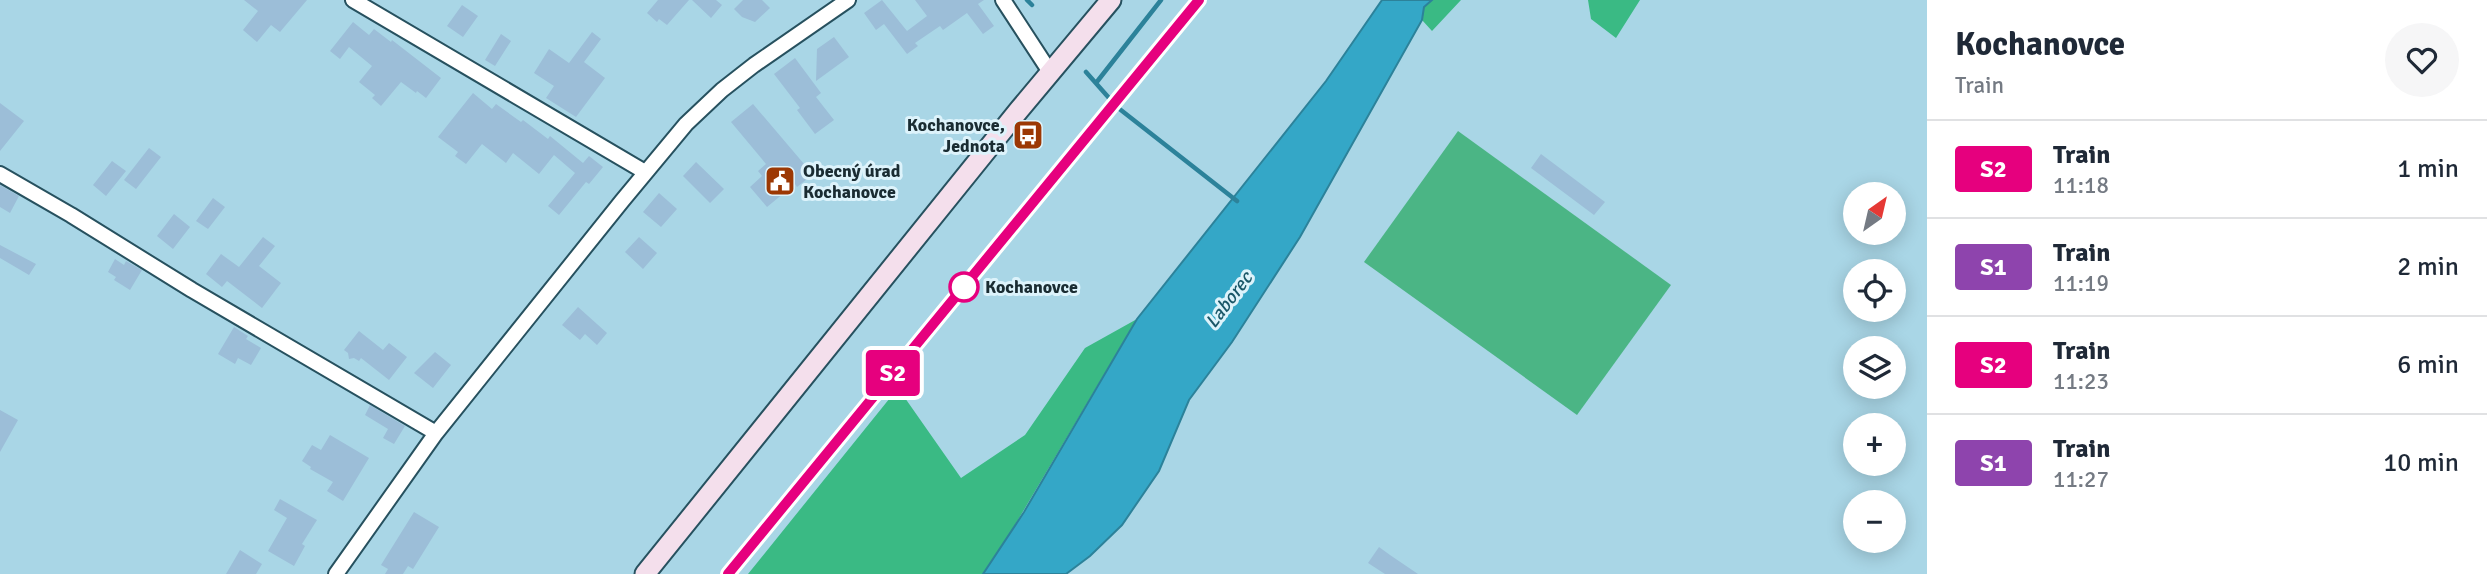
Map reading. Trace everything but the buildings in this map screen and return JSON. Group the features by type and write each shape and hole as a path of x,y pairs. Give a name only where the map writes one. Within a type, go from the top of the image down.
{"main road":[{"path":"645,574 1111,0"}],"street":[{"path":"353,0 645,172"},
{"path":"336,574 436,433 686,124 722,90 848,0"},
{"path":"1003,0 1050,72"},
{"path":"0,174 436,433"}],"green space":[{"path":"1432,0 1461,0 1432,31 1422,20 1424,7"},
{"path":"1588,0 1640,0 1616,38 1591,19"},
{"path":"1458,131 1671,285 1577,415 1364,262"},
{"path":"1137,319 993,562 983,574 748,574 898,388 961,478 1025,435 1085,348"}],"water":[{"name":"Laborec","path":"1382,0 1432,0 1424,7 1422,20 1300,237 1232,342 1189,400 1159,471 1122,525 1090,556 1066,574 983,574 1024,512 1137,319 1326,81"}],"waterway":[{"path":"1027,0 1032,5"},
{"path":"1096,83 1161,0"},
{"path":"1086,72 1117,107 1237,201"}],"railway":[{"path":"728,574 1199,0"}],"train":[{"name":"S2","path":"728,574 1199,0"}],"place":[{"name":"Kochanovce, Jednota","path":"1028,135"},
{"name":"Obecný úrad Kochanovce","path":"780,181"},
{"name":"Kochanovce","path":"964,287"}]}
